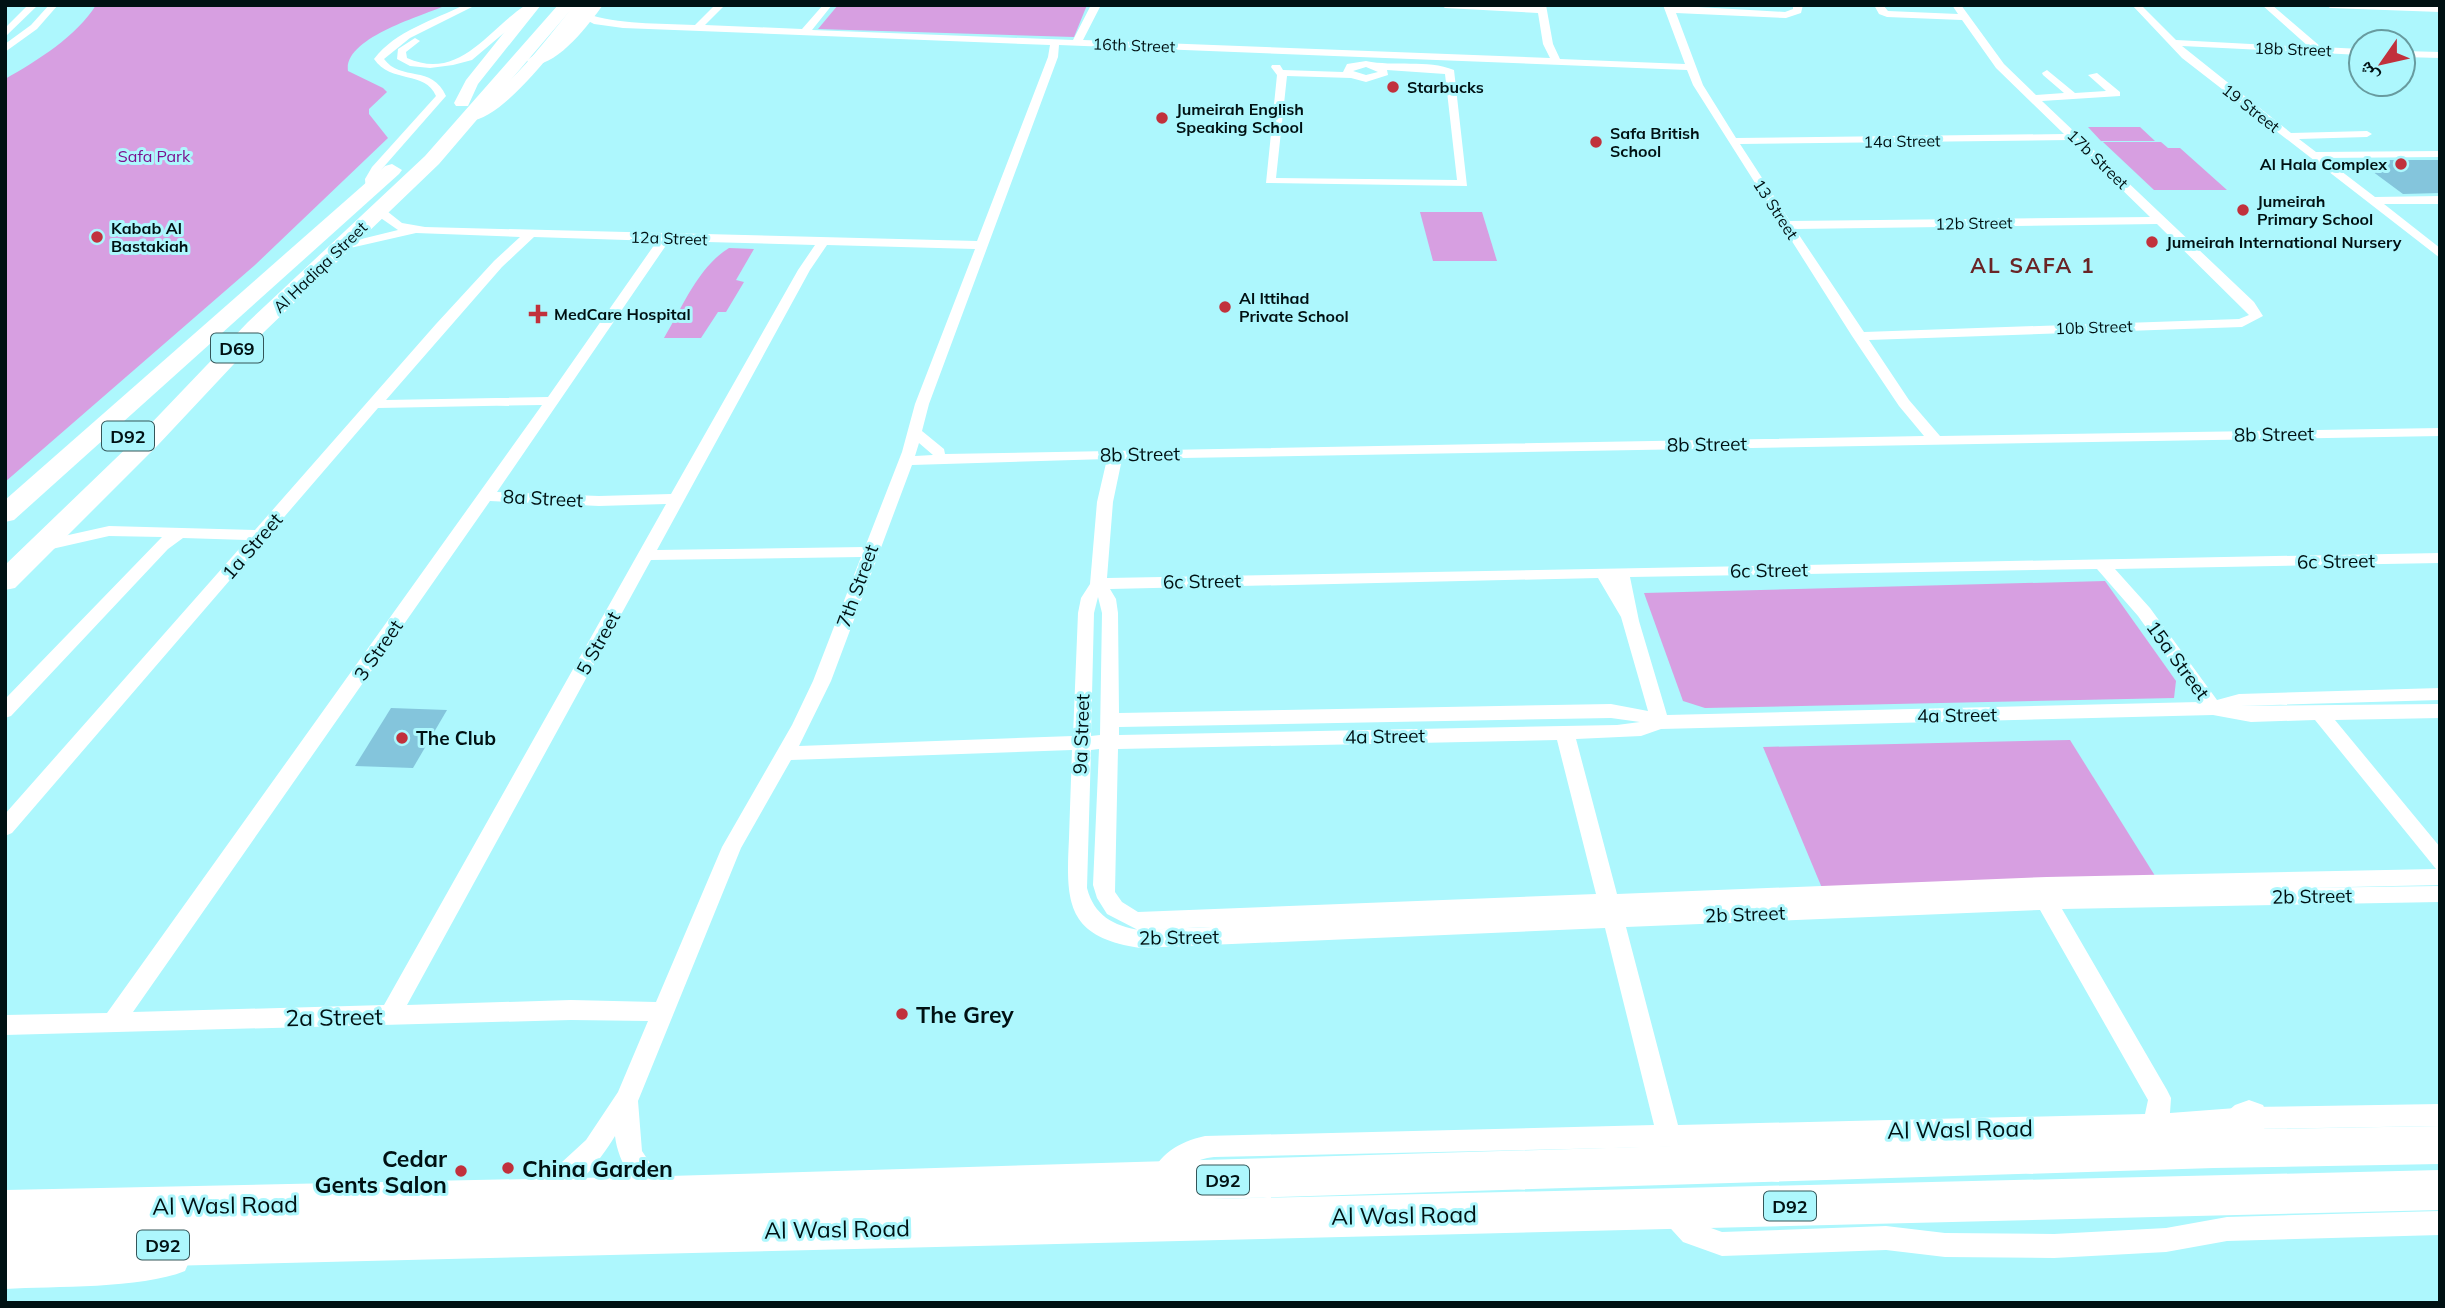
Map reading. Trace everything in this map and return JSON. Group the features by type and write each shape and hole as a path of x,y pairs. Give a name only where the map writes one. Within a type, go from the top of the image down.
{"highway":[{"path":"536,60 549,53 566,36 586,9"}],"main road":[{"path":"534,5 471,83 467,110 489,108 586,9"},
{"name":"Al Hadiqa Street","path":"467,110 490,76 551,5"},
{"name":"Al Hadiqa Street","path":"5,527 29,502 35,488 375,201 567,5"},
{"name":"Al Hadiqa Street","path":"5,581 149,440 257,327 341,248 375,201"},
{"name":"D92","path":"5,553 225,343 257,327"},
{"path":"5,513 35,488"},
{"path":"2214,1149 2249,1118"},
{"name":"Al Wasl Road","path":"5,1210 669,1196 2214,1149 2434,1169"},
{"name":"Al Wasl Road","path":"5,1249 1668,1209 2434,1169"}],"street":[{"path":"6,49 34,27 54,5"},
{"path":"375,201 371,179 376,169 438,103 441,96 436,85 429,80 386,69 379,59 396,43 472,5"},
{"path":"486,5 406,46 400,55 402,59 427,65 472,56 484,49 518,14 534,5"},
{"path":"697,28 721,5"},
{"path":"805,32 828,5"},
{"path":"1077,42 1096,5"},
{"path":"1445,5 1541,7 1551,61"},
{"path":"1669,9 1786,15 1798,11 1798,5"},
{"path":"1878,5 1882,12 1887,14 1964,16"},
{"name":"17b Street","path":"1956,5 1995,60 2249,305"},
{"name":"19 Street","path":"2136,5 2174,45 2440,254"},
{"path":"2266,5 2280,5"},
{"path":"2266,5 2315,50"},
{"path":"2330,5 2440,9"},
{"path":"5,34 32,8 40,9 27,26 6,44 6,49"},
{"name":"16th Street","path":"586,9 597,22 623,25 1278,50 1366,65 1551,61 1689,65"},
{"name":"13 Street","path":"1669,9 1698,85 1733,144 1928,440"},
{"path":"803,20 815,20"},
{"name":"16th Street","path":"566,36 592,28 623,25"},
{"name":"7th Street","path":"537,1199 581,1163 627,1099 732,847 786,753 822,681 907,457 979,248 1060,42"},
{"name":"18b Street","path":"2174,45 2347,51"},
{"path":"1278,50 1279,69 1269,179 1463,184 1450,72 1445,69 1366,65 1279,69"},
{"path":"2417,54 2440,55"},
{"path":"2047,73 2074,97"},
{"path":"2034,98 2116,94 2093,75"},
{"path":"2352,124 2381,145"},
{"path":"2287,136 2367,134"},
{"name":"14a Street","path":"1733,144 2077,139"},
{"path":"2312,155 2440,154"},
{"path":"2371,201 2440,200"},
{"name":"12a Street","path":"375,201 398,226 425,231"},
{"name":"12b Street","path":"1786,225 2161,220"},
{"name":"12a Street","path":"341,248 391,234 425,231 979,248"},
{"name":"1a Street","path":"5,828 524,233"},
{"name":"3 Street","path":"113,1022 549,405 641,276 655,264 671,238"},
{"name":"5 Street","path":"390,1016 650,550 817,242"},
{"name":"10b Street","path":"1857,332 2242,323 2256,316 2249,305"},
{"path":"377,400 549,405"},
{"path":"914,432 937,456"},
{"name":"8b Street","path":"907,457 2440,432"},
{"name":"9a Street","path":"1077,888 1086,605 1098,584 1108,455"},
{"name":"8b Street","path":"897,481 937,456"},
{"name":"8a Street","path":"486,496 675,503"},
{"path":"76,512 89,524 109,531"},
{"path":"40,548 75,537 109,531 257,540"},
{"path":"5,711 162,545 185,535"},
{"path":"650,550 867,558"},
{"name":"6c Street","path":"1098,584 2440,558"},
{"name":"15a Street","path":"2110,565 2213,708"},
{"path":"1621,572 1630,621 1660,722"},
{"path":"1603,573 1630,621"},
{"name":"9a Street","path":"1098,584 1110,606 1110,720 1103,885"},
{"name":"4a Street","path":"2213,708 2239,699 2440,694"},
{"name":"4a Street","path":"786,753 1199,739 1629,731 1660,722 2213,708 2242,715 2440,711"},
{"name":"4a Street","path":"1110,720 1611,711 1637,714 1660,722"},
{"path":"2320,714 2440,862"},
{"path":"1199,739 1200,718"},
{"path":"1565,733 1669,1136"},
{"name":"2b Street","path":"1077,888 1083,907 1096,924 1116,935 1140,939 2047,884 2440,877"},
{"name":"2b Street","path":"1103,885 1113,908 1129,918 1149,921 2440,894"},
{"path":"2046,901 2159,1098 2160,1109 2151,1125"},
{"name":"2a Street","path":"5,1025 571,1010 662,1012"},
{"name":"7th Street","path":"627,1099 625,1129 631,1157 647,1178 669,1196"},
{"name":"Al Wasl Road","path":"1159,1181 1173,1160 1196,1147 2151,1125 2249,1118 2434,1169"},
{"path":"5,1276 140,1269 198,1257 242,1243"}],"green space":[{"name":"Safa Park","path":"96,5 447,5 386,30 358,48 350,59 348,71 387,92 369,109 369,114 388,138 255,265 5,482 5,79 43,56 67,37"},
{"path":"838,5 1087,5 1074,37 818,29"},
{"path":"2088,127 2140,127 2155,141 2101,141"},
{"path":"2103,142 2161,142 2168,148 2180,148 2227,190 2154,190"},
{"path":"1420,212 1482,212 1497,261 1433,261"},
{"path":"729,248 754,249 736,280 744,282 726,312 718,312 701,338 664,338 700,277 718,256"},
{"path":"2105,581 2176,681 2174,698 1705,708 1683,701 1644,593"},
{"path":"2070,740 2157,879 1822,888 1763,747"}],"building":[{"path":"2357,160 2440,160 2440,193 2403,194"},
{"name":"The Club","path":"391,708 447,710 413,768 355,766"}],"place":[{"name":"Starbucks","path":"1393,87"},
{"name":"Jumeirah English Speaking School","path":"1162,118"},
{"name":"Safa British School","path":"1596,142"},
{"name":"Al Hala Complex","path":"2401,164"},
{"name":"Jumeirah Primary School","path":"2243,210"},
{"name":"Kabab Al Bastakiah","path":"97,237"},
{"name":"Jumeirah International Nursery","path":"2152,242"},
{"name":"Al Ittihad Private School","path":"1225,307"},
{"name":"MedCare Hospital","path":"538,314"},
{"name":"The Club","path":"402,738"},
{"name":"The Grey","path":"902,1014"},
{"name":"China Garden","path":"508,1168"},
{"name":"Cedar Gents Salon","path":"461,1171"}],"district":[{"name":"AL SAFA 1","path":"2033,265"}]}
